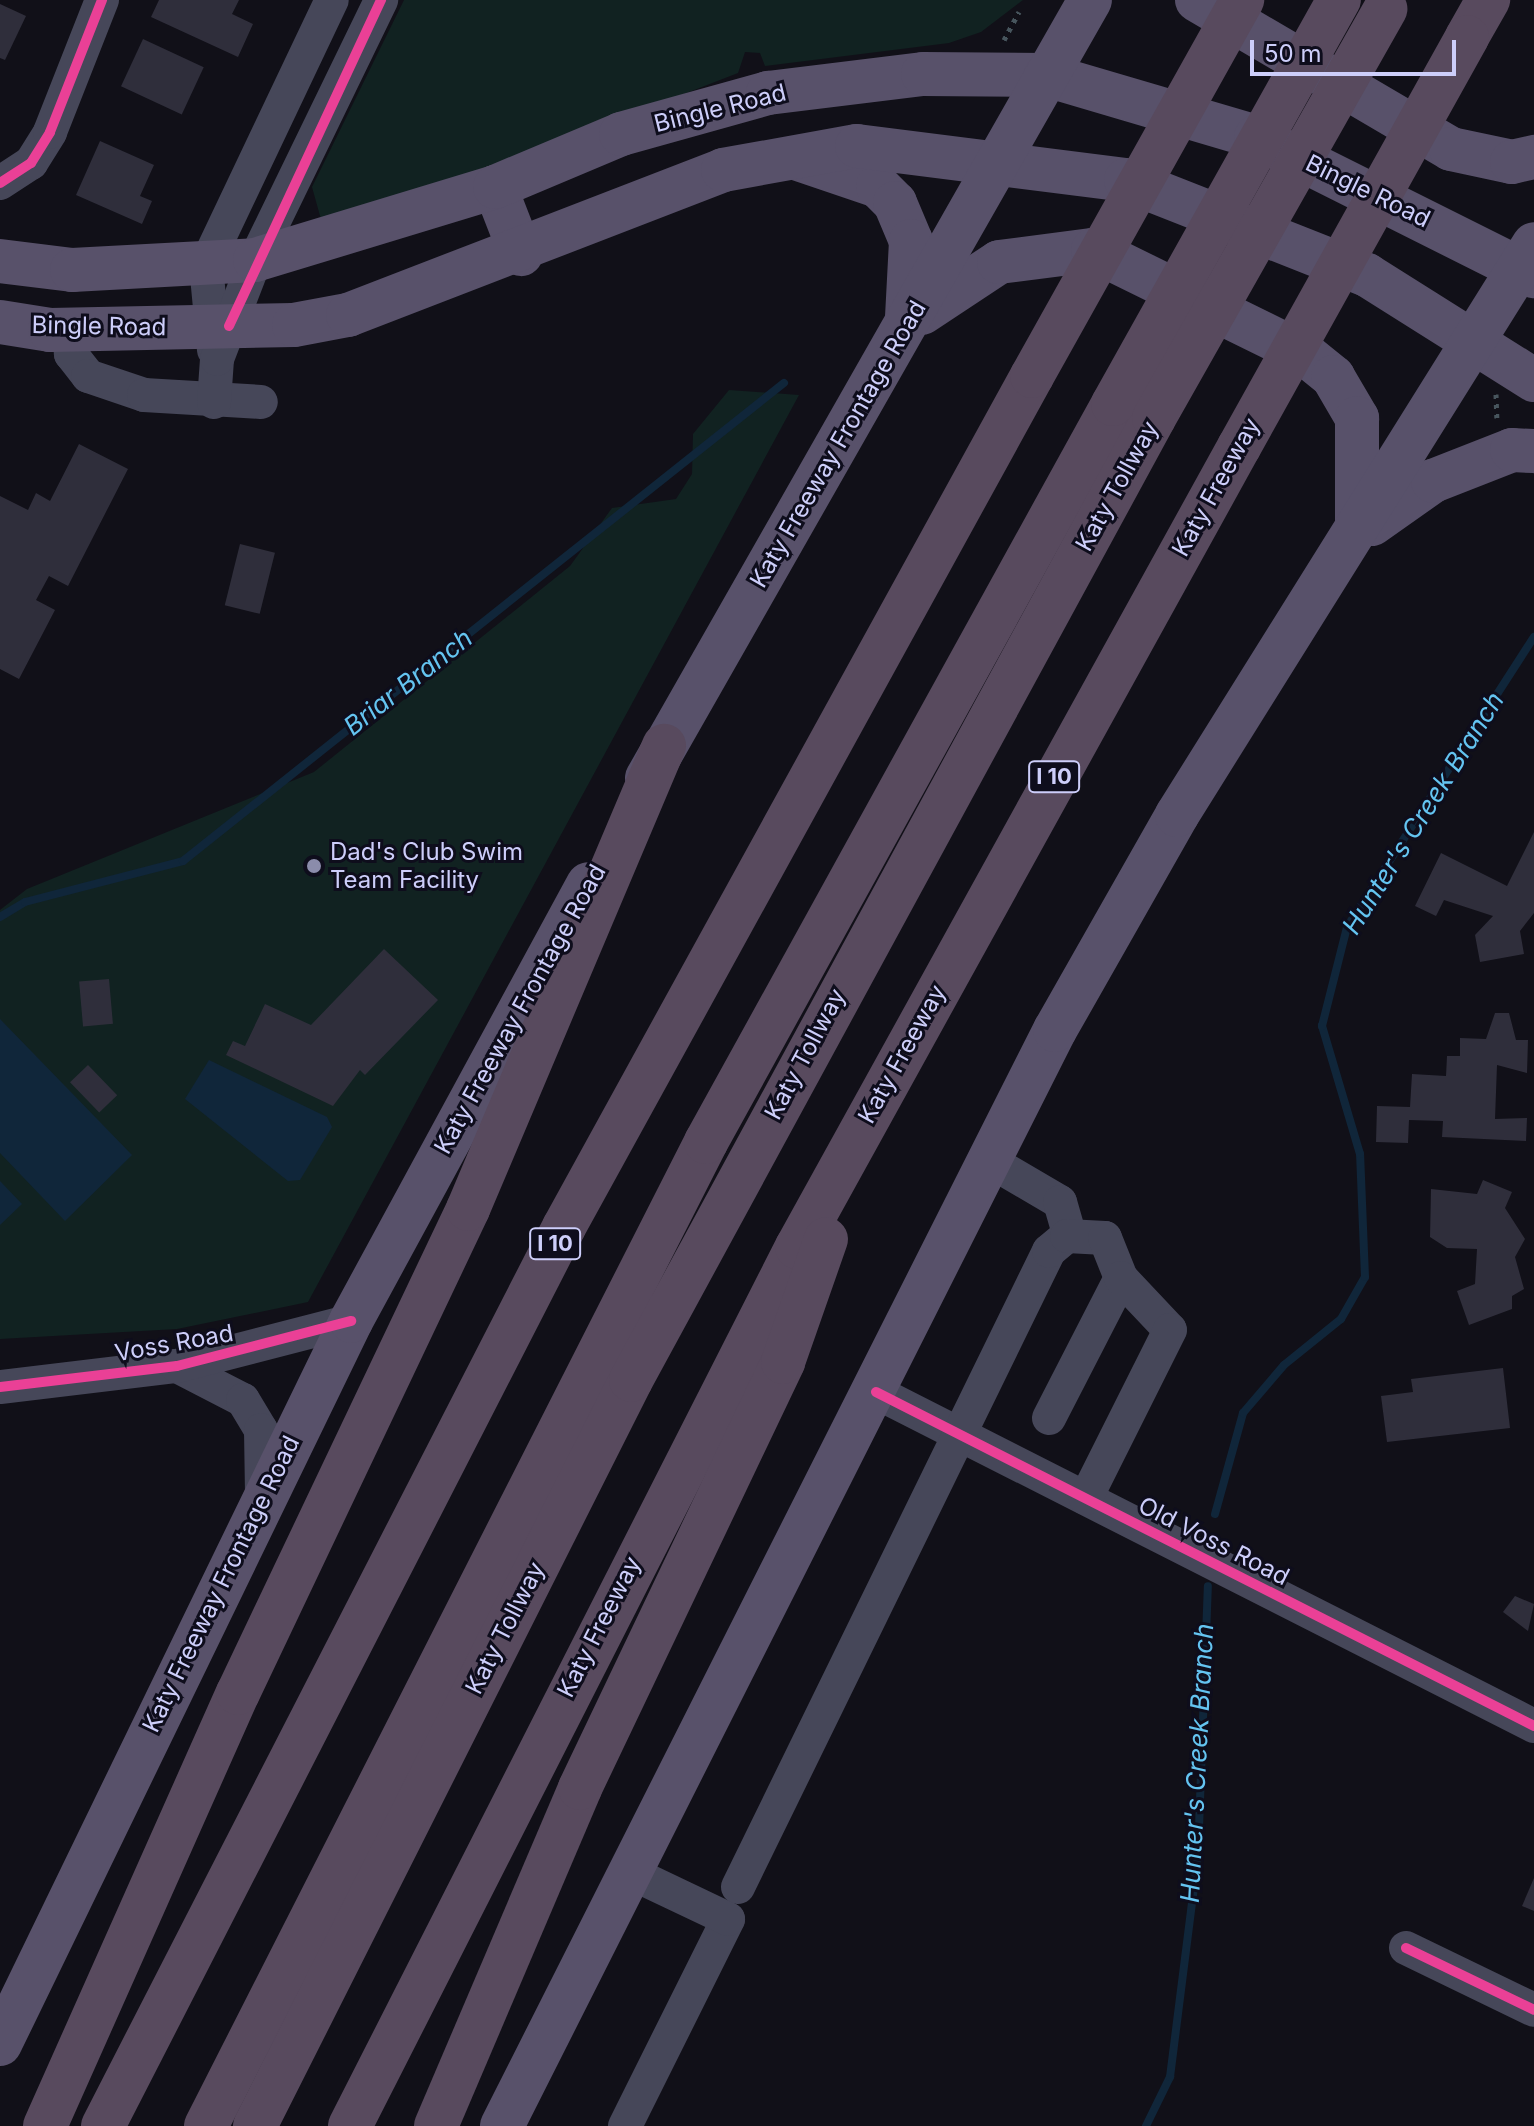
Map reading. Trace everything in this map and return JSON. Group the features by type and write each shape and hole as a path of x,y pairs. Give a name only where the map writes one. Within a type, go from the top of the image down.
{"highway":[{"name":"I 10","path":"103,2126 578,1201 1242,0"},
{"name":"Katy Tollway","path":"206,2126 678,1196 1339,0"},
{"name":"Katy Freeway","path":"350,2126 636,1555 872,1109 1488,0"},
{"name":"Katy Tollway","path":"255,2126 631,1380 1154,418 1387,4"},
{"path":"45,2126 238,1693 468,1209 664,746"},
{"path":"436,2126 580,1788 783,1362 872,1109"}],"main road":[{"name":"Katy Freeway Frontage Road","path":"0,2044 261,1498 351,1321 664,746 1002,161 1046,75 1090,0"},
{"path":"1197,0 1451,149 1512,162 1534,157"},
{"name":"Bingle Road","path":"0,261 72,270 255,260 495,187 621,134 768,93 923,74 1046,75 1256,137 1529,262"},
{"name":"Bingle Road","path":"0,322 70,330 217,337 348,315 521,254 723,170 857,146 1002,161 1126,180 1367,275 1473,341"},
{"path":"792,157 878,186 895,203 911,241 907,325"},
{"path":"495,187 521,254"},
{"path":"907,325 999,262 1093,250 1306,355 1333,377 1349,399 1361,441 1357,535"},
{"path":"502,2126 627,1871 876,1392 990,1161 1177,815 1357,535 1473,341 1529,262"},
{"path":"1473,341 1518,382"},
{"path":"1357,535 1433,481 1512,450 1517,441"}],"street":[{"path":"0,183 31,163 50,132 102,0"},
{"path":"214,402 217,337 206,265 332,0"},
{"path":"217,337 381,0"},
{"path":"70,330 71,354 88,376 144,395 214,402 261,402"},
{"path":"990,1161 1060,1202 1070,1236"},
{"path":"738,1887 1049,1251 1070,1236 1105,1238 1121,1278 1170,1330 1086,1498"},
{"path":"1049,1418 1121,1278"},
{"name":"Voss Road","path":"0,1387 177,1366 351,1321"},
{"name":"Voss Road","path":"177,1366 243,1400 261,1430 261,1498"},
{"name":"Old Voss Road","path":"876,1392 1534,1726"},
{"path":"625,2126 728,1919 627,1871"},
{"path":"1406,1948 1534,2010"}],"path":[{"path":"1004,41 1011,33 1019,12"},
{"path":"1517,441 1492,400 1518,382"}],"shaded area":[{"path":"404,0 1023,0 981,32 949,43 765,66 760,53 745,52 738,73 496,167 322,223 312,187"},
{"name":"Dad's Club Swim Team Facility","path":"729,390 799,395 308,1302 177,1329 0,1339 0,910 27,889 314,772 570,566 612,508 676,499 692,474 693,434"}],"water":[{"path":"0,1019 132,1155 65,1221 0,1153"},
{"path":"209,1060 327,1117 332,1127 300,1180 288,1181 185,1099"},
{"path":"0,1181 22,1204 0,1225"}],"building":[{"path":"159,0 239,0 232,14 253,24 238,57 151,17"},
{"path":"0,4 26,16 5,60 0,58"},
{"path":"143,39 204,67 182,114 121,86"},
{"path":"100,141 154,165 140,196 152,201 142,224 76,195"},
{"path":"79,444 128,469 68,586 49,576 36,600 55,610 19,679 0,669 0,496 28,510 36,493 50,501"},
{"path":"240,544 275,553 260,614 225,605"},
{"path":"1534,832 1534,913 1520,931 1524,954 1480,962 1475,935 1493,916 1444,900 1436,916 1415,906 1441,853 1507,886"},
{"path":"384,949 438,1000 365,1075 360,1070 333,1106 226,1055 233,1041 245,1046 265,1004 311,1025"},
{"path":"109,979 113,1024 83,1026 79,982"},
{"path":"1495,1013 1509,1013 1516,1040 1528,1040 1527,1073 1497,1065 1495,1119 1527,1118 1526,1141 1442,1137 1443,1121 1409,1120 1408,1143 1376,1142 1377,1106 1410,1107 1412,1074 1446,1076 1447,1056 1460,1056 1460,1038 1486,1039"},
{"path":"88,1065 117,1095 99,1113 70,1082"},
{"path":"1483,1180 1512,1192 1505,1208 1525,1239 1515,1257 1524,1289 1512,1296 1512,1309 1469,1325 1457,1291 1475,1284 1477,1249 1447,1248 1430,1237 1431,1189 1477,1194"},
{"path":"1503,1368 1510,1428 1387,1442 1381,1396 1413,1392 1411,1379"},
{"path":"1515,1596 1534,1604 1528,1631 1503,1612"},
{"path":"1534,1878 1534,1911 1522,1906"}],"waterway":[{"name":"Briar Branch","path":"0,917 25,902 183,861 784,383"},
{"name":"Hunter's Creek Branch","path":"1215,1514 1243,1413 1284,1365 1341,1319 1365,1277 1360,1154 1322,1026 1347,927 1534,637"},
{"name":"Hunter's Creek Branch","path":"1146,2126 1170,2077 1198,1855 1208,1586"}],"cycle path":[{"path":"0,183 31,163 50,132 102,0"},
{"path":"229,326 381,0"},
{"path":"0,1387 177,1366 351,1321"},
{"path":"876,1392 1534,1726"},
{"path":"1406,1948 1534,2010"}],"place":[{"name":"Dad's Club Swim Team Facility","path":"314,866"}]}
